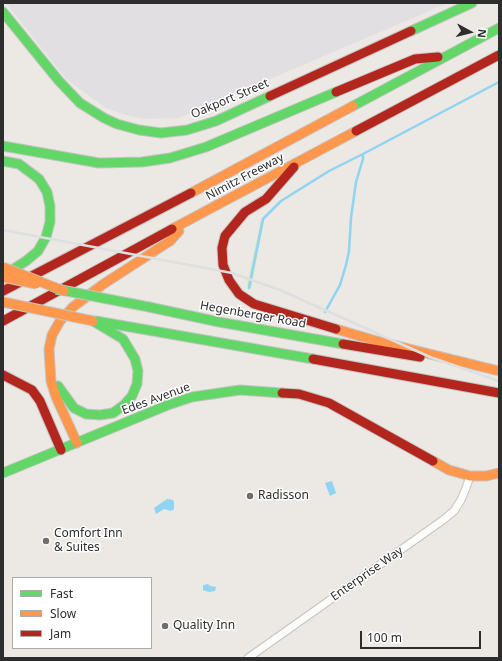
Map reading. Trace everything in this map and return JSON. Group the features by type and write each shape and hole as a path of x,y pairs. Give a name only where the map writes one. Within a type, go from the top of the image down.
{"main road":[{"name":"Oakport Street","path":"3,12 59,81 80,103 98,115 117,124 139,130 161,133 186,130 216,121 472,3"},
{"name":"Nimitz Freeway","path":"3,290 168,205 499,28"},
{"name":"Nimitz Freeway","path":"3,321 499,55"},
{"path":"3,146 99,163 142,162 170,158 206,147 415,60 445,56"},
{"path":"3,161 20,164 39,179 47,192 50,206 50,222 46,237 38,251 3,276"},
{"path":"299,161 266,199 245,212 225,236 222,248 223,265 229,280 239,294 254,304 268,310 373,340 499,371"},
{"path":"77,443 56,397 51,381 48,349 52,335 60,321 74,306 102,285 170,241 192,219"},
{"path":"3,267 64,291"},
{"name":"Hegenberger Road","path":"3,276 64,291 219,322 499,371"},
{"path":"3,302 93,321 385,371 499,393"},
{"path":"49,364 58,388 74,408 86,414 100,415 113,413 124,406 132,396 138,384 138,371 135,359 123,339 93,321"},
{"path":"3,376 32,390 40,401 61,450"},
{"name":"Edes Avenue","path":"3,473 168,405 192,397 217,392 240,390 299,394 329,404 444,468 470,476 486,476 499,473"}],"street":[{"name":"Enterprise Way","path":"248,658 454,511 461,500 470,476"}],"shaded area":[{"path":"6,3 448,3 179,118 145,119 125,115 106,108 66,79"}],"green space":[{"path":"263,219 264,221 251,288 249,288 247,286 261,220"}],"water":[{"path":"332,481 336,493 330,496 325,483"},
{"path":"167,499 173,500 174,509 171,511 164,509 156,514 154,508"},
{"path":"208,584 216,587 215,591 209,592 203,590 203,585"}],"waterway":[{"path":"325,312 340,285 346,265 349,251 351,218 356,182 363,159 363,154 499,82"},
{"path":"249,288 263,219 281,201 329,171 363,154"}],"railway":[{"path":"3,230 232,273 280,290 430,357 499,381"}],"traffic: fast":[{"path":"411,31 472,3"},
{"path":"3,12 59,81 80,103 117,124 139,130 161,133 187,130 216,121 270,96"},
{"path":"353,106 499,28"},
{"path":"3,146 99,163 142,162 170,158 206,147 336,92"},
{"path":"3,161 19,164 39,179 47,192 50,206 50,222 46,237 38,251 26,261 4,275"},
{"path":"56,289 149,307"},
{"path":"149,307 219,322 343,344"},
{"path":"58,386 74,408 86,414 100,415 113,413 124,405 132,396 137,384 138,371 135,359 123,339 93,321"},
{"path":"96,321 313,359"},
{"path":"3,473 168,405 192,397 240,390 282,393"}],"traffic: slow":[{"path":"191,193 353,106"},
{"path":"172,229 356,131"},
{"path":"77,443 56,397 51,381 49,349 52,335 60,321 73,307 102,285 170,241 179,231"},
{"path":"3,267 64,291"},
{"path":"3,277 36,284"},
{"path":"3,302 93,321"},
{"path":"336,329 373,340 499,371"},
{"path":"433,461 449,470 470,476 486,476 499,473"}],"traffic: jam":[{"path":"270,96 411,31"},
{"path":"356,131 499,55"},
{"path":"336,92 415,59 438,57"},
{"path":"294,167 266,199 245,212 225,236 222,248 223,265 229,280 239,294 254,304 336,329"},
{"path":"3,291 191,193"},
{"path":"3,321 172,229"},
{"path":"343,344 420,357"},
{"path":"313,359 499,393"},
{"path":"3,375 32,390 40,401 61,450"},
{"path":"282,393 299,394 329,403 433,461"}],"place":[{"name":"Radisson","path":"250,496"},
{"name":"Comfort Inn & Suites","path":"46,541"},
{"name":"Quality Inn","path":"165,626"}]}
